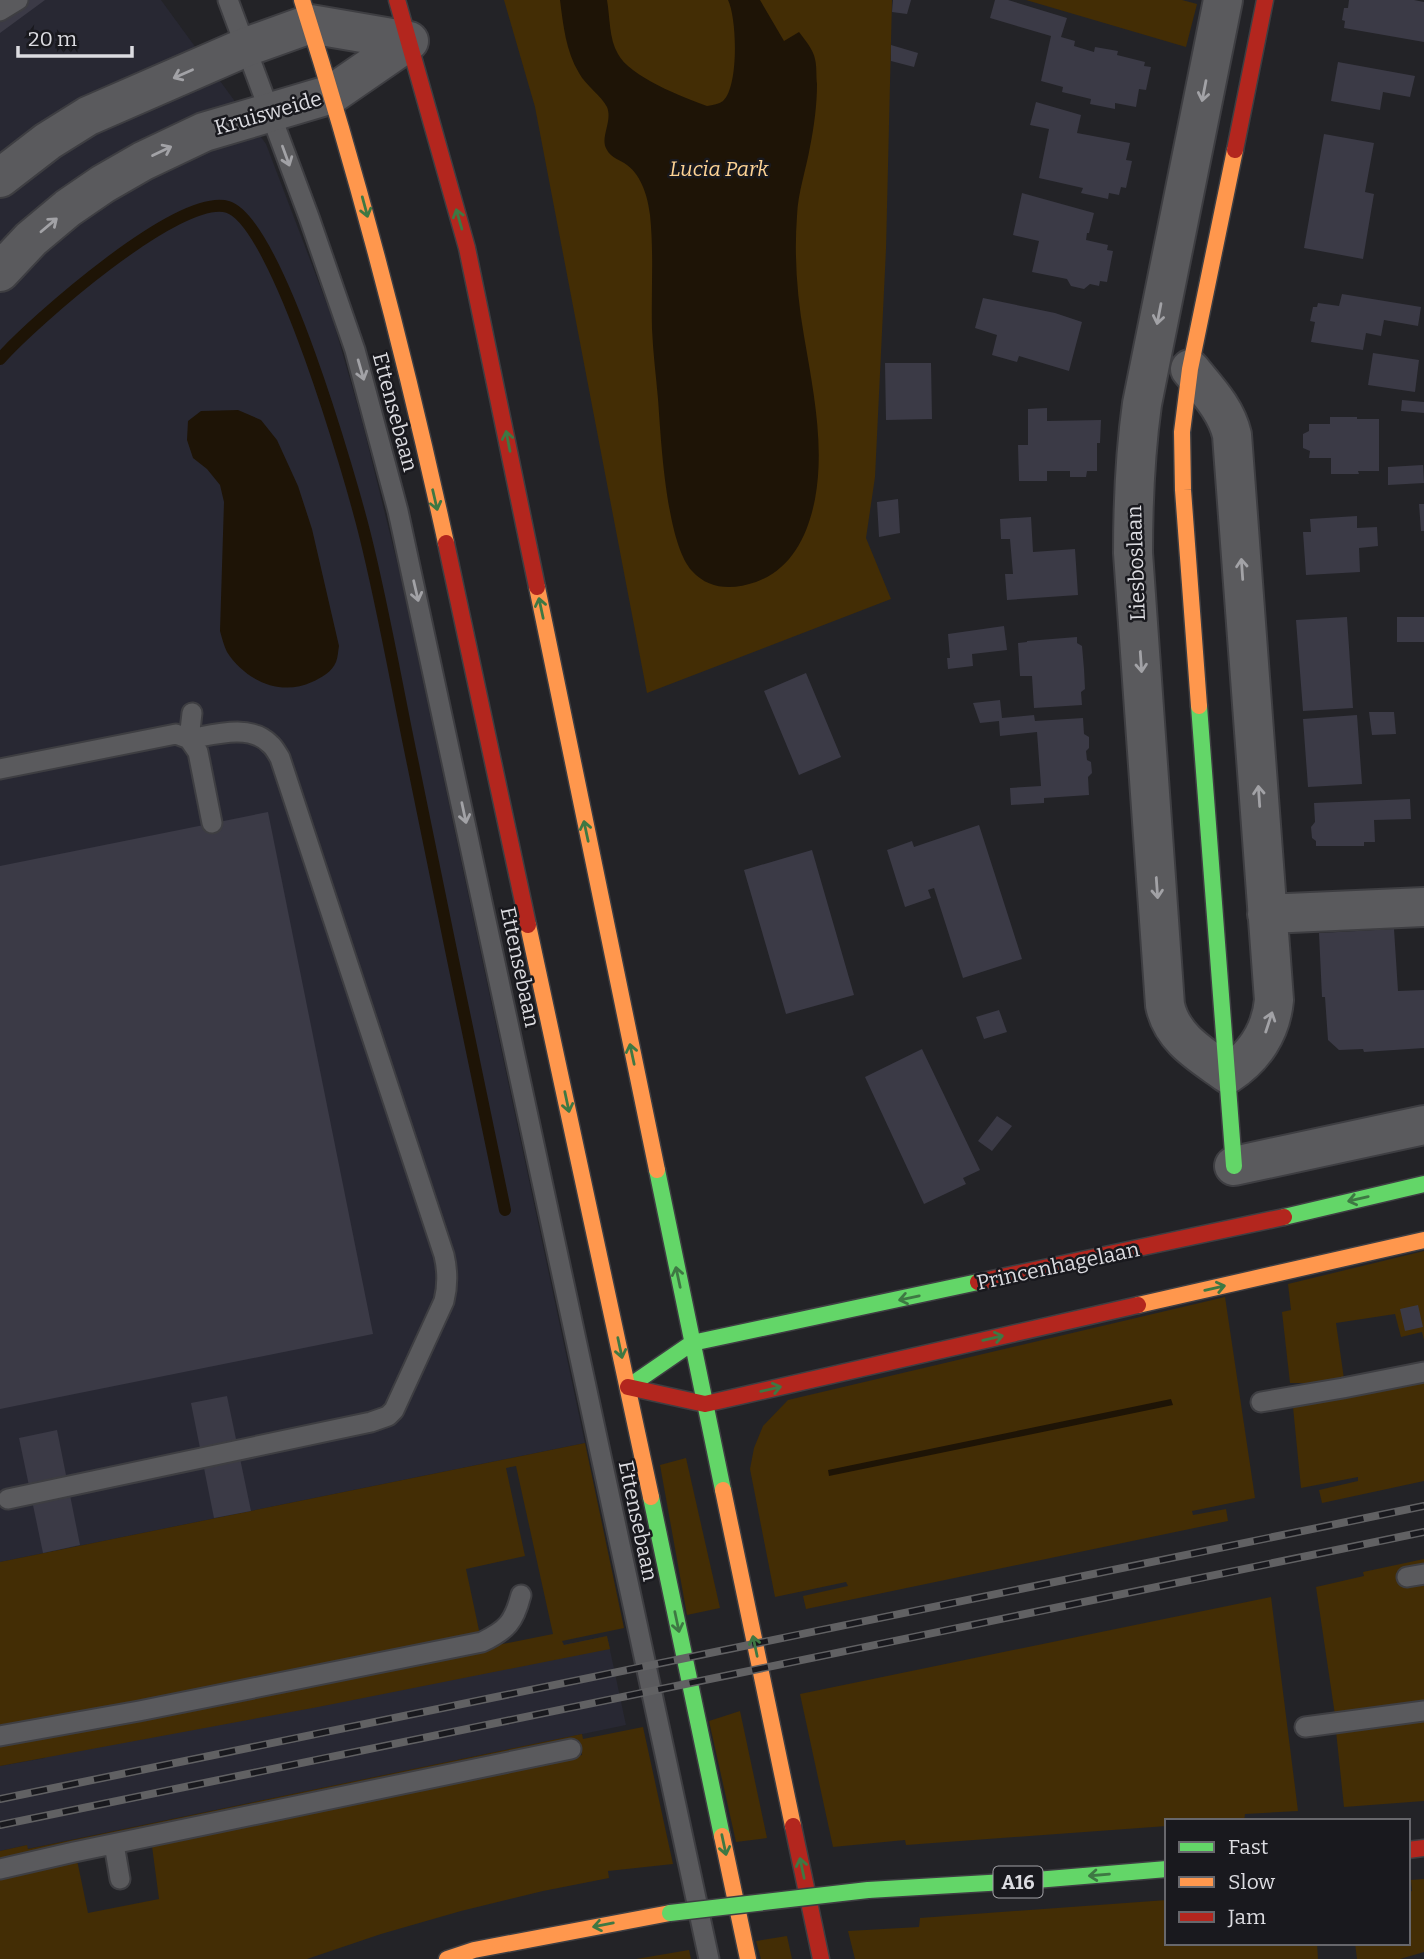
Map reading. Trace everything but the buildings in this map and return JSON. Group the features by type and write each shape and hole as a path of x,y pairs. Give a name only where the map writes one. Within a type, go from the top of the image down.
{"main road":[{"path":"397,0 475,285 821,1959"},
{"path":"1234,1166 1183,489 1182,432 1190,369 1265,0"},
{"name":"Ettensebaan","path":"306,12 354,165 412,397 628,1387 748,1959"},
{"name":"Princenhagelaan","path":"692,1343 1240,1227 1424,1184"},
{"path":"628,1387 705,1404 1424,1240"},
{"path":"628,1387 692,1343"},
{"name":"A16","path":"447,1959 474,1950 670,1913 868,1891 1165,1869"}],"street":[{"path":"0,178 48,141 88,116 246,47 306,12 409,41"},
{"name":"Liesboslaan","path":"1228,1074 1177,1033 1167,1017 1134,567 1133,521 1137,445 1144,394 1219,16 1256,41"},
{"name":"Kruisweide","path":"5,256 68,208 143,161 204,132 332,94 409,41"},
{"path":"1190,369 1226,416 1231,435 1274,1000 1273,1016 1265,1035 1241,1065 1228,1074"},
{"path":"1267,914 1424,907"},
{"path":"1234,1166 1424,1125"}],"lane":[{"path":"0,11 18,0"},
{"name":"Ettensebaan","path":"228,0 309,217 355,350 398,511 709,1959"},
{"path":"191,712 189,739 198,752 212,823"},
{"path":"8,1499 388,1416 394,1410 444,1301 447,1270 280,758 269,742 254,734 237,732 189,739 176,734 103,740 9,762"},
{"path":"1261,1402 1424,1372"},
{"path":"0,1736 193,1701 482,1642 509,1625 521,1595"},
{"path":"1305,1727 1424,1711"},
{"path":"0,1869 571,1749"},
{"path":"114,1844 120,1879"}],"shaded area":[{"path":"0,0 161,0 266,144 333,320 362,421 400,574 585,1443 0,1562"},
{"path":"560,0 607,0 613,42 624,62 658,85 707,106 723,101 732,82 735,36 728,0 760,0 784,41 799,32 814,55 816,108 799,198 796,246 800,306 817,417 818,479 812,512 803,538 789,560 769,576 756,582 722,587 706,582 692,571 676,538 666,490 654,356 652,244 648,202 637,175 607,150 604,140 607,107 582,78 571,56"},
{"path":"238,410 261,420 277,440 298,486 312,529 339,646 336,662 329,672 300,686 276,686 253,678 243,671 227,652 220,631 224,502 220,485 207,469 193,458 187,440 188,421 201,411"},
{"path":"1171,1399 1173,1405 829,1476 828,1470"},
{"path":"607,1636 626,1725 27,1849 27,1845 0,1851 0,1766 45,1758 45,1749"}],"green space":[{"name":"Lucia Park","path":"504,0 892,0 886,249 875,477 866,538 891,599 647,693 535,107"},
{"path":"1026,0 1182,0 1197,4 1186,47"},
{"path":"1424,1251 1424,1340 1422,1332 1401,1337 1395,1314 1336,1323 1344,1379 1290,1383 1282,1312 1291,1310 1288,1284"},
{"path":"1225,1297 1255,1498 1192,1511 1193,1515 1226,1509 1228,1521 806,1609 803,1596 848,1586 846,1582 775,1597 750,1469 754,1448 763,1426 788,1400"},
{"path":"1424,1380 1424,1481 1322,1503 1319,1490 1358,1481 1358,1477 1301,1488 1293,1407"},
{"path":"585,1443 624,1628 562,1641 564,1645 607,1636 610,1649 0,1766 0,1744 553,1634 516,1466 506,1468 525,1556 466,1569 480,1635 311,1671 0,1728 0,1562"},
{"path":"686,1458 720,1608 687,1615 660,1465"},
{"path":"1424,1559 1424,1566 1401,1571 1405,1586 1424,1582 1424,1703 1335,1715 1316,1587 1364,1576 1363,1572"},
{"path":"1271,1597 1298,1811 1245,1814 1244,1819 1165,1819 1165,1826 906,1845 905,1840 833,1847 800,1694"},
{"path":"740,1711 767,1838 736,1842 709,1721"},
{"path":"1424,1719 1424,1801 1344,1807 1336,1731"},
{"path":"643,1727 673,1864 608,1871 609,1878 461,1911 307,1959 0,1959 0,1878 77,1860 88,1913 159,1899 152,1846 155,1843 582,1755 579,1740 0,1861 0,1851 27,1845 28,1849 582,1734 583,1739"},
{"path":"1424,1879 1424,1952 1400,1959 1357,1959 1355,1945 1410,1945 1411,1880"},
{"path":"1165,1900 1165,1945 1317,1945 1318,1959 855,1959 848,1931 919,1927 920,1918"},
{"path":"787,1936 792,1959 761,1959 756,1941"},
{"path":"689,1950 691,1959 636,1959"}],"waterway":[{"path":"0,359 43,318 108,264 177,219 206,208 228,207 248,223 269,257 290,303 329,411 365,535 505,1210"}],"railway":[{"path":"0,1799 1424,1506"},
{"path":"0,1825 1424,1532"}],"traffic: fast":[{"path":"1199,706 1234,1166"},
{"path":"657,1170 723,1490"},
{"path":"1284,1217 1424,1184"},
{"path":"628,1387 692,1343 978,1282"},
{"path":"651,1497 722,1836"},
{"path":"868,1890 1165,1869"},
{"path":"670,1913 868,1890"}],"traffic: slow":[{"path":"302,0 380,270 446,543"},
{"path":"1199,706 1183,490 1182,432 1190,369 1235,150"},
{"path":"537,587 657,1170"},
{"path":"528,925 651,1497"},
{"path":"1138,1305 1424,1240"},
{"path":"723,1490 793,1826"},
{"path":"722,1836 748,1959"},
{"path":"447,1959 474,1950 670,1913"}],"traffic: jam":[{"path":"397,0 467,248 537,587"},
{"path":"1235,150 1265,0"},
{"path":"446,543 528,925"},
{"path":"978,1282 1284,1217"},
{"path":"628,1387 705,1404 1138,1305"},
{"path":"793,1826 821,1959"},
{"path":"1410,1850 1424,1848"}]}
